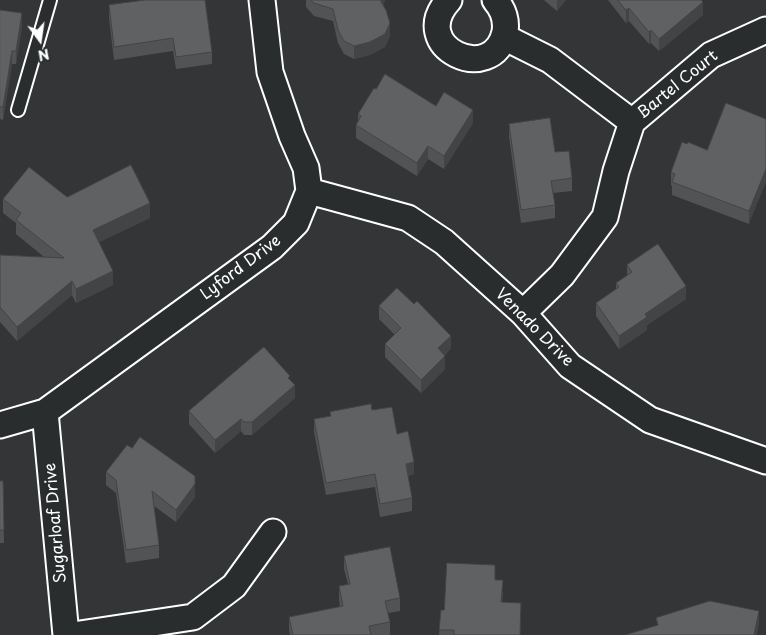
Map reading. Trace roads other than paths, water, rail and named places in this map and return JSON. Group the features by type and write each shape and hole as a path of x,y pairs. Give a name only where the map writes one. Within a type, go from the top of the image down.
{"street":[{"path":"262,0 270,72 292,136 306,168 309,191"},
{"path":"449,0 442,7 438,17 440,40 456,56 467,58 484,56 498,47 504,37 506,26 504,15 500,5 494,0"},
{"name":"Bartel Court","path":"523,313 562,275 605,216 616,171 632,122 711,55 766,30"},
{"path":"504,37 550,60 632,122"},
{"name":"Venado Drive","path":"309,191 408,218 444,242 523,313 570,366 650,420 766,460"},
{"name":"Lyford Drive","path":"0,425 45,412 272,247 296,223 309,191"},
{"name":"Sugarloaf Drive","path":"45,412 66,635"},
{"path":"73,635 193,617 234,586 273,532"}],"lane":[{"path":"18,110 50,0"}]}
